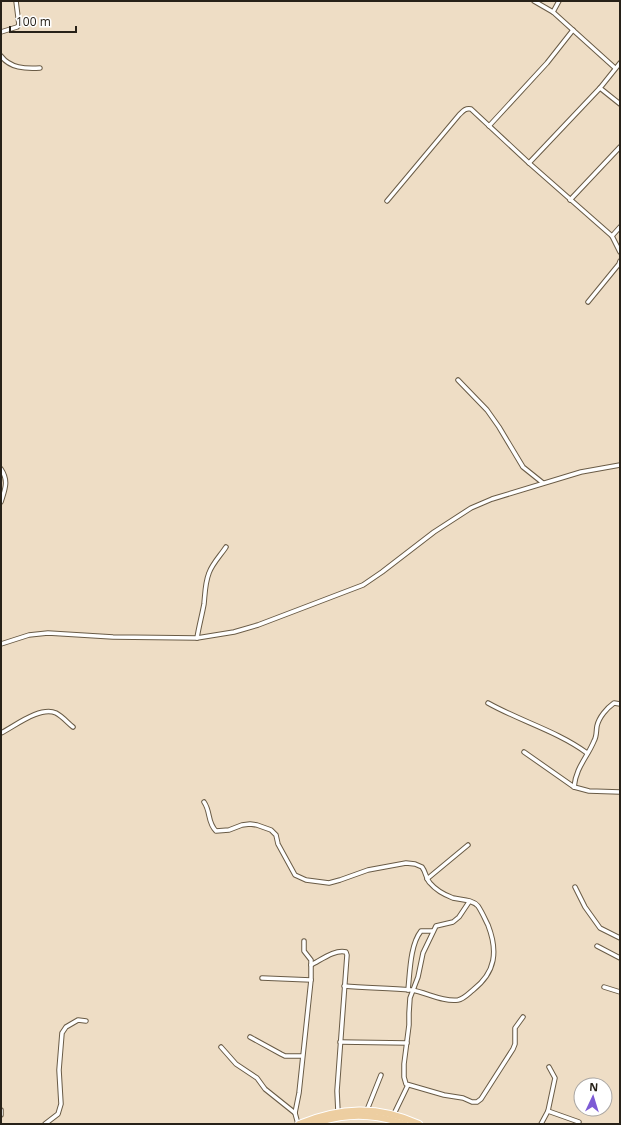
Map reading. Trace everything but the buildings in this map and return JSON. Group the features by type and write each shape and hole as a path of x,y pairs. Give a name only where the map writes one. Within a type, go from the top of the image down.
{"main road":[{"path":"298,1124 338,1112 366,1110 394,1114 419,1124"},
{"path":"313,1124 335,1118 359,1115 382,1118 405,1124"}],"street":[{"path":"1,32 19,25 16,1"},
{"path":"534,1 553,12 615,68"},
{"path":"553,12 559,1"},
{"path":"489,126 547,63 573,30"},
{"path":"1,56 5,61 16,66 40,68"},
{"path":"529,163 600,88 620,63"},
{"path":"600,88 620,104"},
{"path":"387,201 459,115 465,109 471,109 570,200 612,236 620,252"},
{"path":"570,200 620,147"},
{"path":"612,236 620,227"},
{"path":"588,302 620,261"},
{"path":"458,380 487,410 523,467 543,483"},
{"path":"1,644 29,635 48,633 113,638 197,638 234,632 258,625 363,585 434,532 471,508 492,498 580,472 620,465"},
{"path":"1,469 5,475 6,481 1,502"},
{"path":"197,638 204,604 205,587 209,574 213,565 219,559 226,547"},
{"path":"488,703 505,712 550,731 587,753"},
{"path":"574,787 578,771 596,737 601,717 614,703 620,704"},
{"path":"1,733 19,722 46,711 57,714 73,727"},
{"path":"524,752 574,787 589,791 620,792"},
{"path":"204,802 211,826 216,831 229,830 242,825 250,824 271,830 276,835 278,844 295,875 306,880 328,882 340,880 368,870 406,863 415,864 422,867 427,879 434,887 444,894 452,898 474,902 488,927 494,946 493,961 486,978 459,1000 451,1000 410,990 344,986"},
{"path":"427,879 468,845"},
{"path":"575,887 584,907 600,928 620,938"},
{"path":"410,990 418,977 423,953 436,926 453,922 459,917 469,902"},
{"path":"434,930 421,931 416,939 410,970 409,1025 404,1064 404,1077 406,1084 444,1095 457,1096 472,1102 481,1100 515,1044 515,1028 523,1017"},
{"path":"298,1124 295,1113 299,1093 311,980 311,960 304,951 304,941"},
{"path":"597,946 620,958"},
{"path":"311,965 344,951 347,955 337,1091 338,1112"},
{"path":"262,978 311,980"},
{"path":"604,987 620,992"},
{"path":"45,1124 58,1114 61,1104 59,1070 62,1034 66,1027 78,1020 86,1021"},
{"path":"250,1037 281,1054 302,1056"},
{"path":"340,1042 407,1043"},
{"path":"221,1047 241,1069 257,1078 266,1089 295,1113"},
{"path":"541,1124 548,1111 555,1078 549,1066"},
{"path":"366,1110 382,1075"},
{"path":"394,1114 408,1085"},
{"path":"1,1110 1,1115"},
{"path":"548,1111 579,1122"}]}
